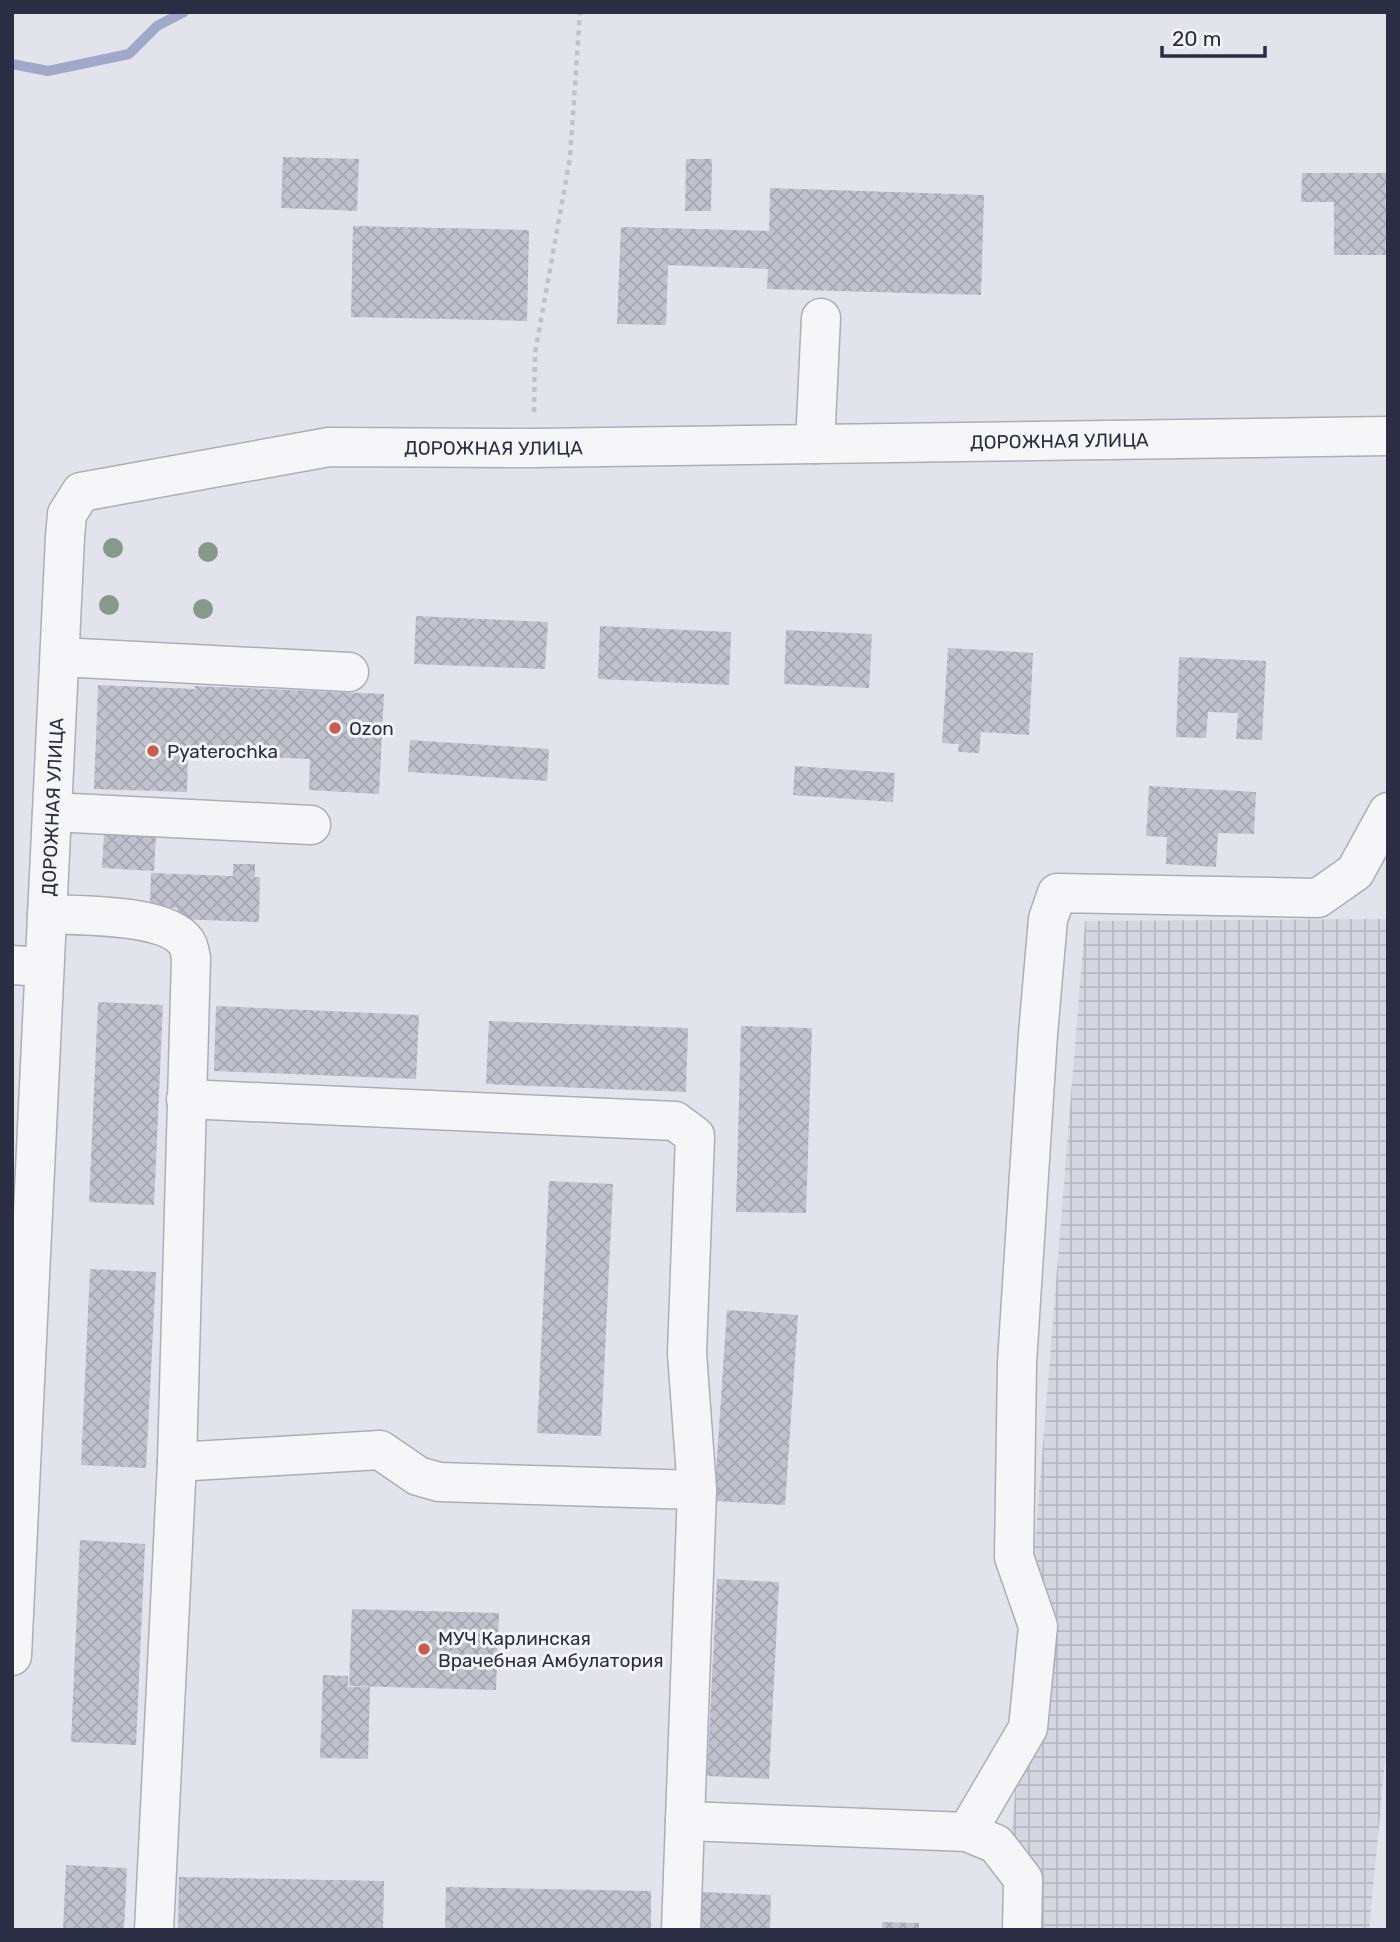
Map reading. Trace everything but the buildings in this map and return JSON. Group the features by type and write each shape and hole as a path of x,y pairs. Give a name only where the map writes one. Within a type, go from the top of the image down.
{"street":[{"path":"815,444 821,318"},
{"name":"ДОРОЖНАЯ УЛИЦА","path":"12,1656 28,966 47,914 67,514 81,492 329,447 533,448 1388,436"},
{"path":"60,657 349,672"},
{"path":"52,812 311,825"},
{"path":"967,1832 1028,1728 1038,1626 1014,1557 1017,1363 1038,1034 1048,919 1057,893 1318,898 1355,872 1388,812"},
{"path":"47,914 144,920 177,932 188,943 191,958 177,1462 155,1930"},
{"path":"186,1099 675,1121 695,1136 687,1353 697,1490 681,1930"},
{"path":"177,1462 380,1450 418,1476 439,1482 697,1490"},
{"path":"685,1821 967,1832 996,1844 1023,1880 1022,1930"}],"path":[{"path":"533,448 535,353 570,158 580,12"}],"shaded area":[{"path":"1388,919 1388,1731 1369,1930 1004,1930 1085,921"}],"waterway":[{"path":"12,64 48,71 129,54 157,26 184,12"}],"place":[{"name":"Ozon","path":"335,728"},
{"name":"Pyaterochka","path":"153,751"},
{"name":"МУЧ Карлинская Врачебная Амбулатория","path":"424,1649"}]}
